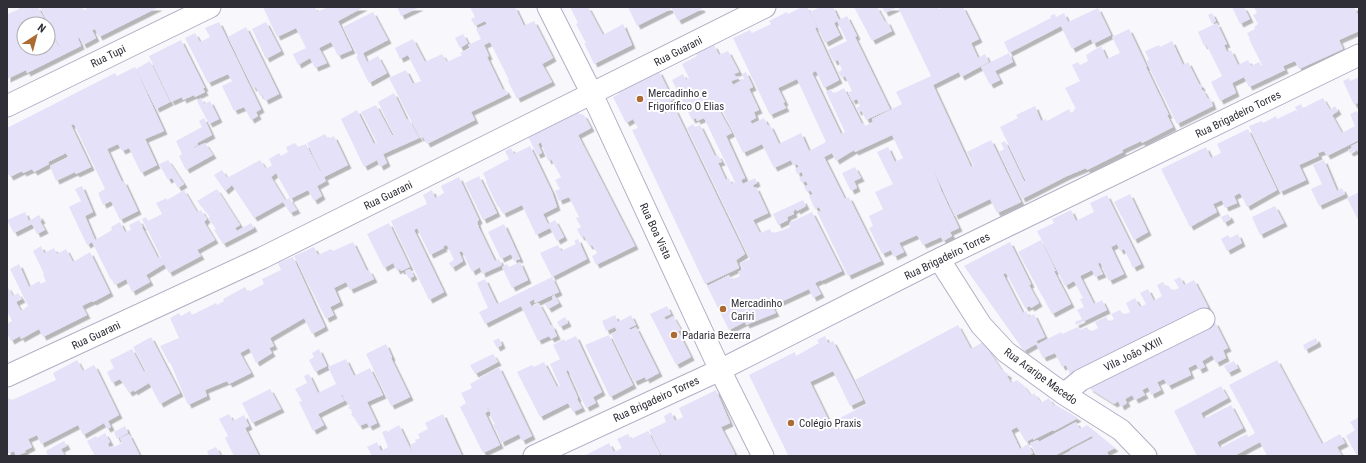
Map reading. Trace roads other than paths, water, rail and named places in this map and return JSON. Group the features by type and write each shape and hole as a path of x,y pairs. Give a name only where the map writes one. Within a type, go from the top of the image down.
{"street":[{"name":"Rua Tupi","path":"7,106 210,7"},
{"name":"Rua Boa Vista","path":"548,7 592,94 720,370 763,456"},
{"name":"Rua Guarani","path":"7,376 262,258 765,7"},
{"name":"Rua Brigadeiro Torres","path":"534,456 720,370 939,259 1359,55"},
{"name":"Rua Araripe Macedo","path":"939,259 981,325 1006,352 1064,394 1121,430 1146,456"},
{"name":"Vila João XXIII","path":"1064,394 1081,380 1204,319"}],"place":[{"name":"Mercadinho e Frigorífico O Elias","path":"640,99"},
{"name":"Mercadinho Cariri","path":"723,309"},
{"name":"Padaria Bezerra","path":"674,335"},
{"name":"Colégio Praxis","path":"791,423"}]}
